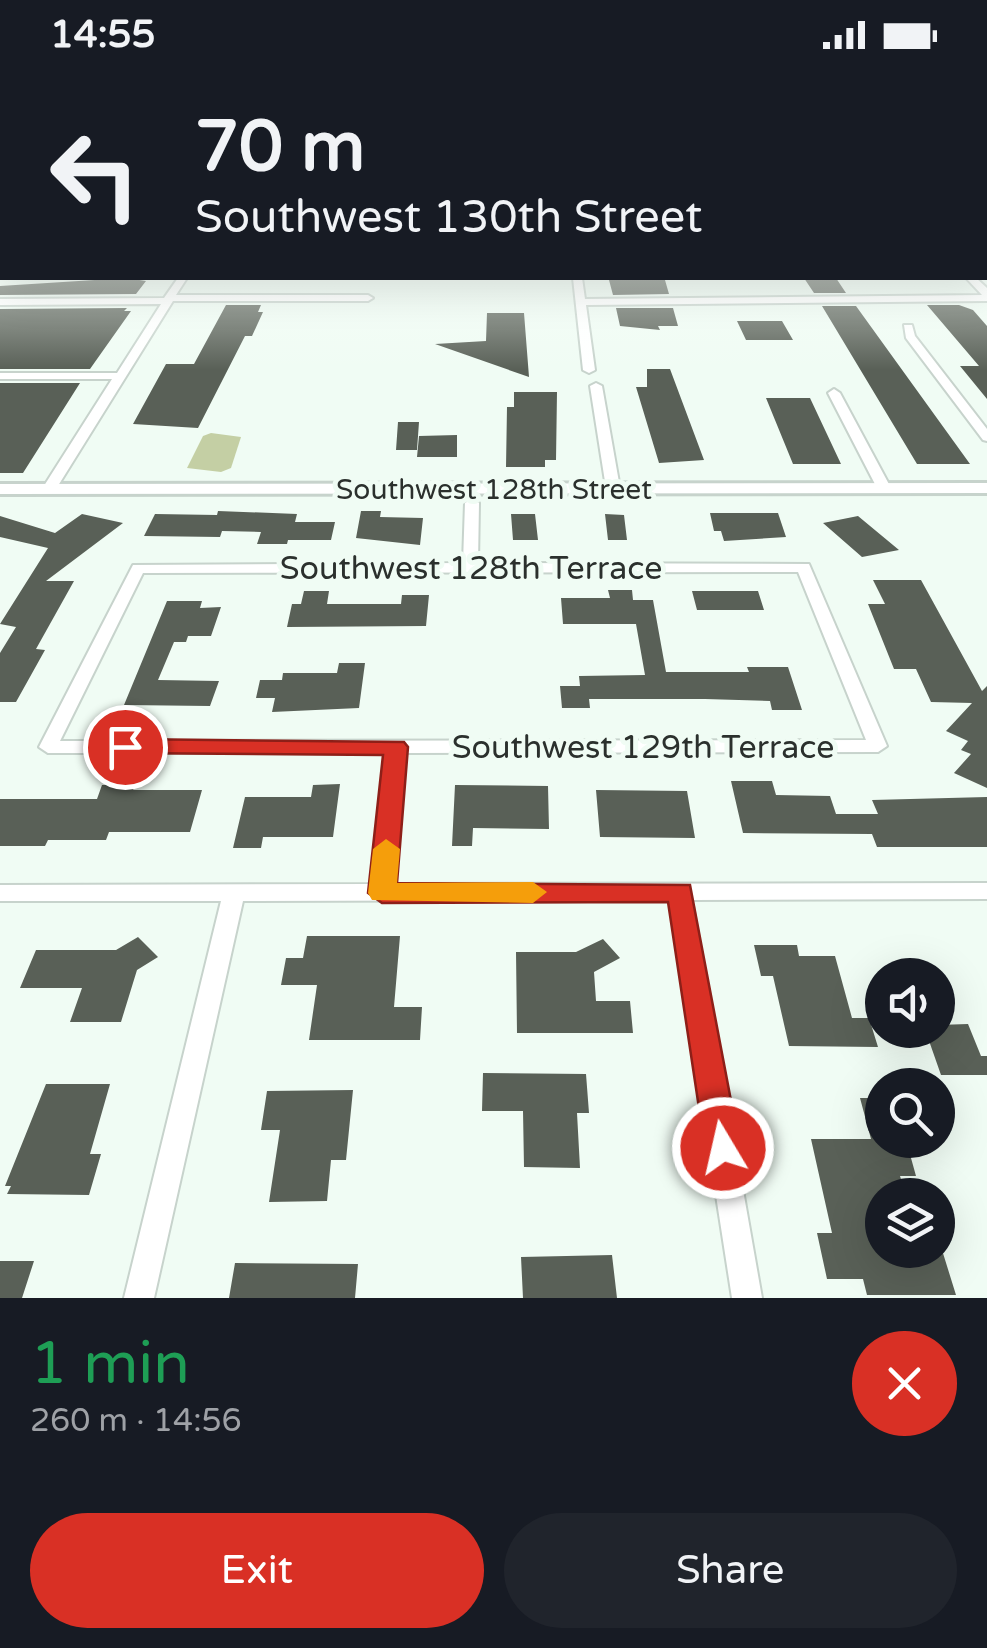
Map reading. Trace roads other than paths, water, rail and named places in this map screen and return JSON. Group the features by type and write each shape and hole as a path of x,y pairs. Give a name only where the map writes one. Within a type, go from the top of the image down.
{"street":[{"path":"50,489 181,280"},
{"path":"577,280 589,370"},
{"path":"580,302 987,296"},
{"path":"0,302 368,298"},
{"path":"908,327 910,336 987,437"},
{"path":"0,376 120,376"},
{"path":"596,386 614,488"},
{"path":"834,393 884,488"},
{"name":"Southwest 128th Street","path":"0,489 987,488"},
{"path":"470,568 472,503"},
{"name":"Southwest 128th Terrace","path":"48,747 138,568 804,567 878,746"},
{"name":"Southwest 129th Terrace","path":"48,747 878,746"},
{"path":"382,893 396,747"},
{"path":"0,893 987,891"},
{"path":"139,1298 234,892"},
{"path":"680,892 747,1298"}]}
